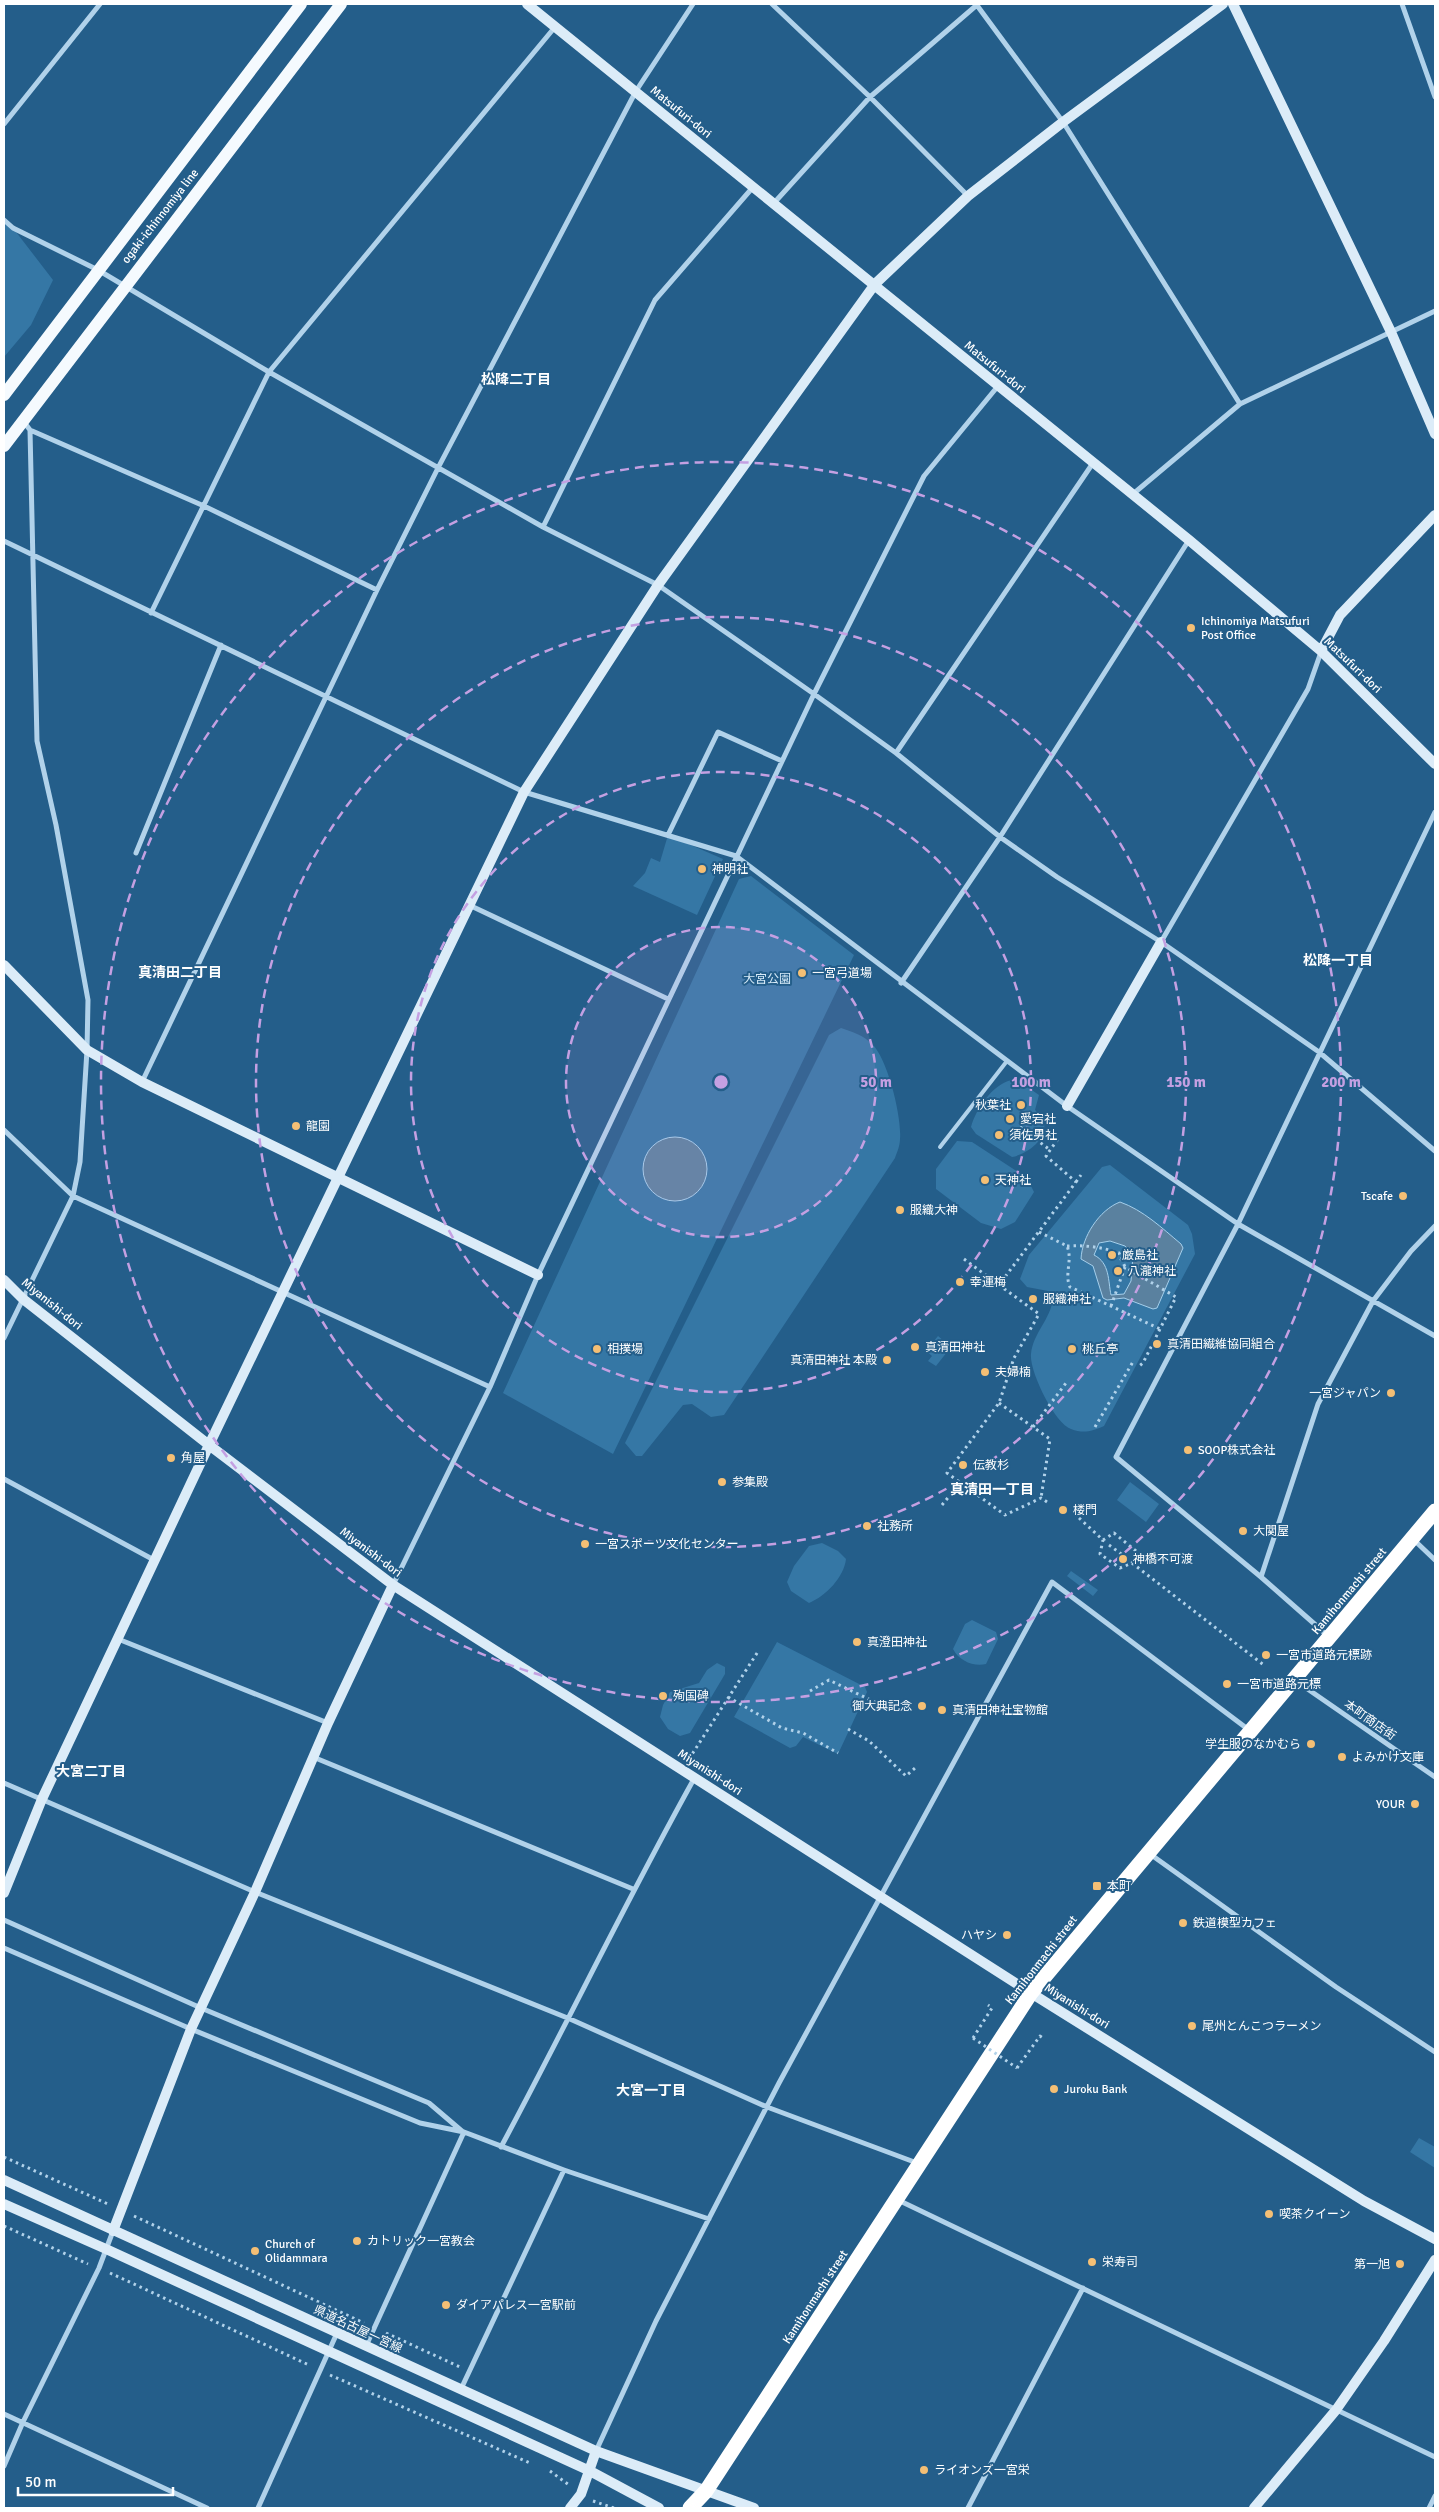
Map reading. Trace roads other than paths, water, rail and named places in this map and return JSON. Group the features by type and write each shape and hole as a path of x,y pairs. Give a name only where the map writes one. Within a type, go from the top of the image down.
{"highway":[{"name":"Kamihonmachi street","path":"690,2508 706,2491 1032,1993 1147,1852 1330,1638 1435,1511"},
{"path":"704,2508 706,2491"}],"main road":[{"name":"ogaki-ichinnomiya line","path":"4,395 301,4"},
{"name":"ogaki-ichinnomiya line","path":"4,446 26,425 124,286 341,4"}],"street":[{"path":"4,124 100,4"},
{"name":"Matsufuri-dori","path":"527,4 875,284 1322,651 1435,764"},
{"path":"142,1082 376,590 438,468 636,91 693,4"},
{"path":"772,4 870,97 968,196"},
{"path":"774,203 870,97 977,4 1063,122 1240,404"},
{"path":"4,1894 42,1799 154,1560 524,792 658,586 875,284 968,196 1063,122 1223,4"},
{"path":"1233,4 1391,332 1435,434"},
{"path":"1402,4 1435,97"},
{"path":"151,613 269,372 555,27"},
{"path":"542,527 655,300 754,186"},
{"path":"4,220 13,228 98,270 269,372 542,527 658,586 896,753 1000,837 1057,878 1161,942 1319,1052 1435,1151"},
{"path":"1132,495 1240,404 1435,311"},
{"path":"4,2466 23,2422 99,2268 123,2210 191,2029 255,1892 328,1722 490,1387 538,1275 736,856 814,694 924,476 998,386"},
{"path":"4,1338 73,1196 80,1162 87,1050 88,1000 56,824 37,742 26,425 204,506 376,590"},
{"path":"896,753 1093,463"},
{"path":"1067,1106 1308,689 1322,651 1340,615 1435,515"},
{"path":"902,983 1000,837 1189,540"},
{"path":"4,541 524,792 736,856 1067,1106 1238,1224 1435,1336"},
{"path":"136,853 221,645"},
{"path":"668,835 718,732 782,761"},
{"path":"1330,1638 1261,1577 1116,1457 1238,1224 1435,812"},
{"path":"469,905 668,999"},
{"path":"4,965 87,1050 142,1082 538,1275"},
{"path":"4,1130 73,1196 490,1387"},
{"path":"1261,1577 1318,1404 1373,1301 1411,1251 1435,1226"},
{"name":"Miyanishi-dori","path":"4,1280 23,1299 393,1585 1032,1993 1364,2201 1435,2239"},
{"path":"4,1479 154,1560"},
{"path":"1412,1538 1435,1560"},
{"path":"570,2508 581,2494 596,2452 656,2321 709,2218 767,2107 1052,1582 1250,1731"},
{"path":"118,1639 328,1722"},
{"name":"本町商店街","path":"1294,1679 1435,1778"},
{"path":"313,1757 633,1889"},
{"path":"501,2147 570,2019 633,1889 695,1778"},
{"path":"4,1783 255,1892 570,2019 767,2107 920,2164"},
{"path":"1147,1852 1336,1987 1435,2052"},
{"path":"4,1920 201,2008 429,2103 464,2132"},
{"path":"4,1948 191,2029 420,2123 464,2132 564,2170 709,2218"},
{"path":"366,2346 464,2132"},
{"path":"460,2390 564,2170"},
{"name":"県道名古屋一宮線","path":"4,2180 596,2452 754,2508"},
{"path":"897,2199 1435,2457"},
{"path":"4,2204 106,2248 590,2471 659,2508"},
{"path":"1254,2508 1336,2410 1384,2341 1435,2260"},
{"path":"968,2508 1083,2288"},
{"path":"258,2508 337,2333"},
{"path":"4,2414 207,2508"},
{"path":"1429,2508 1435,2496"}],"lane":[{"path":"940,1148 1007,1062"}],"place":[{"name":"Ichinomiya Matsufuri Post Office","path":"1191,628"},
{"name":"神明社","path":"702,869"},
{"name":"一宮弓道場","path":"802,973"},
{"name":"秋葉社","path":"1021,1105"},
{"name":"愛宕社","path":"1010,1119"},
{"name":"龍園","path":"296,1126"},
{"name":"須佐男社","path":"999,1135"},
{"name":"天神社","path":"985,1180"},
{"name":"Tscafe","path":"1403,1196"},
{"name":"服織大神","path":"900,1210"},
{"name":"厳島社","path":"1112,1255"},
{"name":"八瀧神社","path":"1118,1271"},
{"name":"幸運梅","path":"960,1282"},
{"name":"服織神社","path":"1033,1299"},
{"name":"真清田繊維協同組合","path":"1157,1344"},
{"name":"真清田神社","path":"915,1347"},
{"name":"相撲場","path":"597,1349"},
{"name":"桃丘亭","path":"1072,1349"},
{"name":"真清田神社 本殿","path":"887,1360"},
{"name":"夫婦楠","path":"985,1372"},
{"name":"一宮ジャパン","path":"1391,1393"},
{"name":"SOOP株式会社","path":"1188,1450"},
{"name":"角屋","path":"171,1458"},
{"name":"伝教杉","path":"963,1465"},
{"name":"参集殿","path":"722,1482"},
{"name":"楼門","path":"1063,1510"},
{"name":"社務所","path":"867,1526"},
{"name":"大関屋","path":"1243,1531"},
{"name":"一宮スポーツ文化センター","path":"585,1544"},
{"name":"神橋不可渡","path":"1123,1559"},
{"name":"真澄田神社","path":"857,1642"},
{"name":"一宮市道路元標跡","path":"1266,1655"},
{"name":"一宮市道路元標","path":"1227,1684"},
{"name":"殉国碑","path":"663,1696"},
{"name":"御大典記念","path":"922,1706"},
{"name":"真清田神社宝物館","path":"942,1710"},
{"name":"学生服のなかむら","path":"1311,1744"},
{"name":"よみかけ文庫","path":"1342,1757"},
{"name":"YOUR","path":"1415,1804"},
{"name":"本町","path":"1097,1886"},
{"name":"鉄道模型カフェ","path":"1183,1923"},
{"name":"ハヤシ","path":"1007,1935"},
{"name":"尾州とんこつラーメン","path":"1192,2026"},
{"name":"Juroku Bank","path":"1054,2089"},
{"name":"喫茶クイーン","path":"1269,2214"},
{"name":"カトリック一宮教会","path":"357,2241"},
{"name":"Church of Olidammara","path":"255,2251"},
{"name":"栄寿司","path":"1092,2262"},
{"name":"第一旭","path":"1400,2264"},
{"name":"ダイアパレス一宮駅前","path":"446,2305"},
{"name":"ライオンズ一宮栄","path":"924,2470"}],"district":[{"name":"松降二丁目","path":"516,379"},
{"name":"松降一丁目","path":"1338,960"},
{"name":"真清田二丁目","path":"180,972"},
{"name":"真清田一丁目","path":"992,1489"},
{"name":"大宮二丁目","path":"91,1771"},
{"name":"大宮一丁目","path":"651,2090"}],"park label":[{"name":"大宮公園","path":"767,979"}]}
